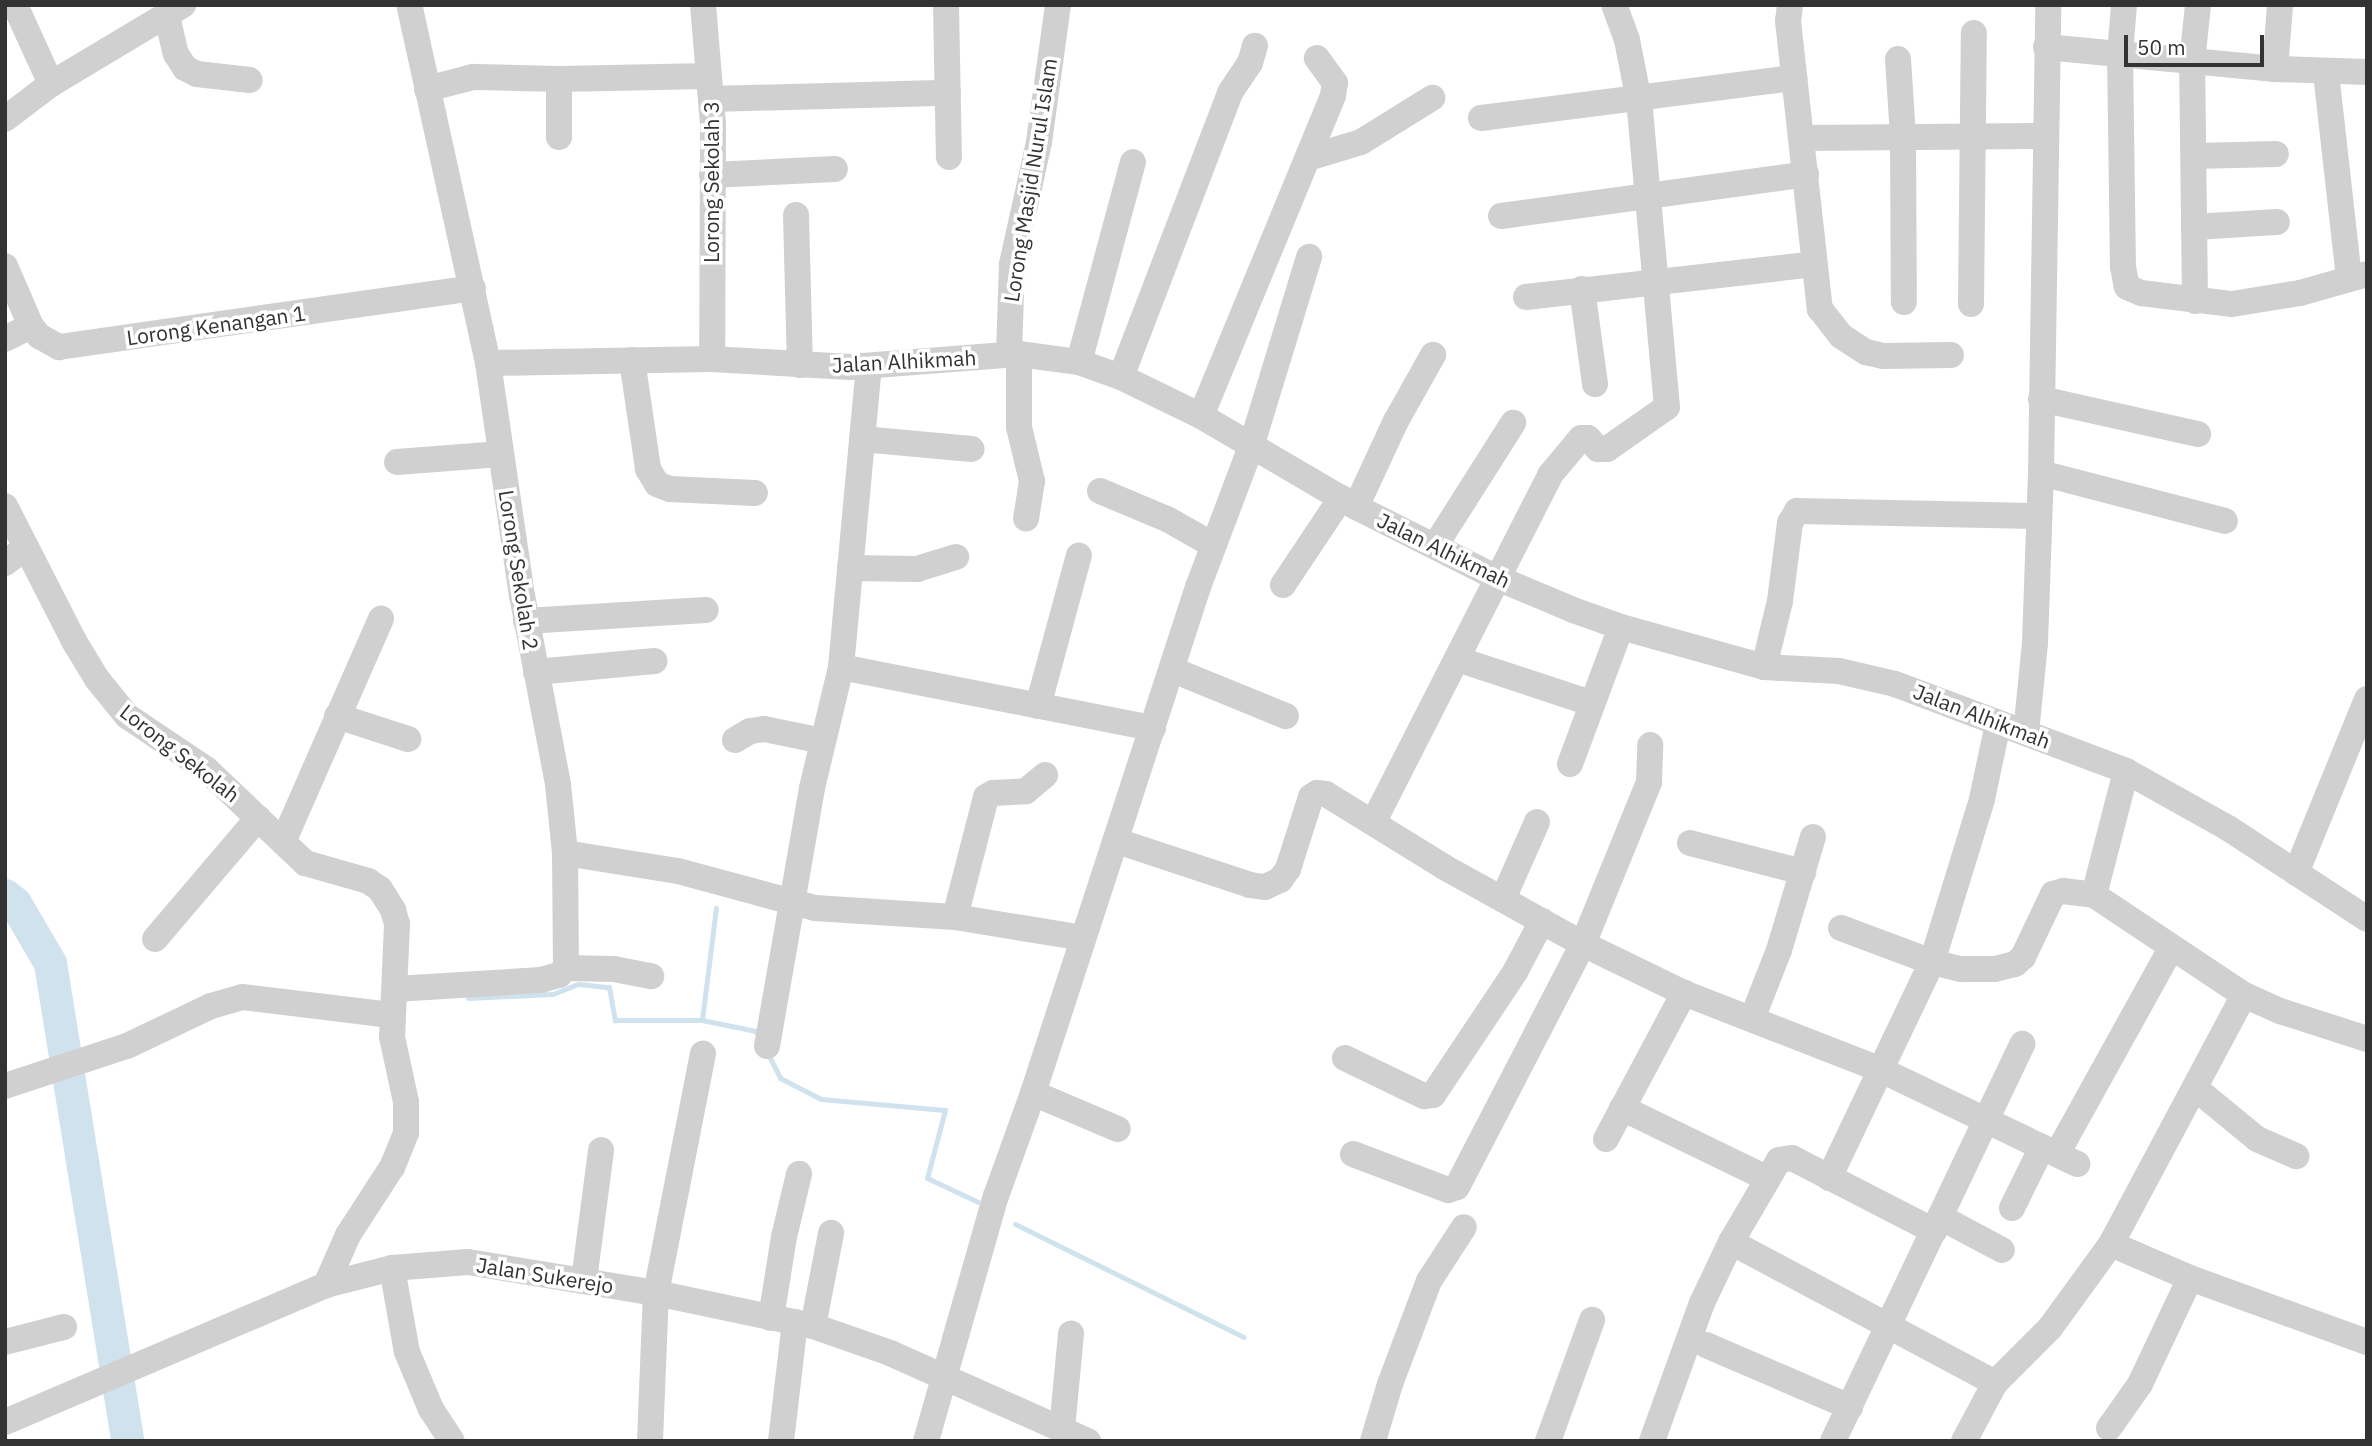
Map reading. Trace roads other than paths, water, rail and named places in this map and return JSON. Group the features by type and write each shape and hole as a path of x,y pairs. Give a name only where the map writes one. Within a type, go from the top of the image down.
{"street":[{"path":"15,5 51,83"},
{"name":"Lorong Sekolah 2","path":"409,5 488,363 526,621 558,784 565,853 566,968"},
{"name":"Lorong Sekolah 3","path":"703,5 710,87 712,359"},
{"path":"946,5 949,157"},
{"name":"Lorong Masjid Nurul Islam","path":"1026,519 1032,481 1018,427 1012,264 1039,142 1058,5"},
{"path":"1374,821 1457,659 1495,577 1550,475 1578,439 1586,437 1598,449 1607,450 1667,407 1639,101 1627,40 1614,5"},
{"path":"1790,5 1788,21 1820,309 1841,336 1873,355 1951,355"},
{"path":"2026,733 2035,642 2048,5"},
{"path":"2124,5 2120,54 2124,281 2134,291 2195,301 2243,303 2358,277 2326,73"},
{"path":"2195,301 2192,62 2198,5"},
{"path":"2275,69 2280,5"},
{"path":"5,120 51,83 172,10 176,54 185,68 197,74 250,80"},
{"path":"1971,304 1975,136 1974,33"},
{"path":"1121,377 1231,91 1250,63 1255,46"},
{"path":"2046,47 2326,73 2367,72"},
{"path":"1200,416 1336,86 1318,58"},
{"path":"1898,60 1903,137 1905,302"},
{"path":"427,89 473,77 948,93"},
{"path":"1481,118 1639,101 1794,78"},
{"path":"559,79 559,137"},
{"path":"1308,158 1361,142 1432,98"},
{"path":"1803,138 2045,136"},
{"path":"2194,156 2276,154"},
{"path":"1079,362 1133,162"},
{"path":"712,175 835,169"},
{"path":"1501,216 1807,174"},
{"path":"796,215 800,365"},
{"path":"2194,227 2277,222"},
{"path":"926,1441 996,1196 1117,841 1213,545 1251,447 1309,257"},
{"path":"1527,297 1814,264"},
{"name":"Lorong Kenangan 1","path":"5,266 31,326 39,336 59,347 473,288"},
{"path":"1582,289 1595,384"},
{"path":"5,339 31,326"},
{"name":"Jalan Alhikmah","path":"488,363 712,359 869,367 1014,354 1079,362 1121,377 1200,416 1349,502 1495,577 1621,627 1764,667 1861,674 1918,691 2126,771 2228,828 2367,919"},
{"path":"1283,585 1349,502 1433,355"},
{"path":"632,360 648,469 657,484 670,489 755,493"},
{"path":"767,1046 791,902 823,741 841,667 869,367"},
{"path":"2041,399 2198,434"},
{"path":"1434,546 1513,423"},
{"path":"862,439 972,449"},
{"path":"397,462 501,454"},
{"path":"2040,473 2225,521"},
{"path":"1100,491 1167,519 1213,545"},
{"name":"Lorong Sekolah","path":"5,506 16,556 107,694 127,716 206,769 305,863 368,881 385,895 397,925 393,1002 395,1054 406,1102 406,1133 392,1167 348,1235 326,1285"},
{"path":"1764,667 1780,601 1790,523 1797,511 2038,516"},
{"path":"1038,706 1079,555"},
{"path":"850,568 917,569 956,557"},
{"path":"526,621 706,610"},
{"path":"283,842 381,619"},
{"path":"1570,764 1621,627"},
{"path":"1457,659 1591,703"},
{"path":"536,672 654,661"},
{"path":"841,667 1153,729"},
{"path":"1173,670 1286,716"},
{"path":"2296,873 2367,699"},
{"path":"337,716 408,740"},
{"path":"1829,1178 1931,962 1982,799 1998,724"},
{"path":"735,740 750,731 764,729 823,741"},
{"path":"1353,1154 1448,1190 1455,1189 1583,944 1649,782 1650,745"},
{"path":"2094,895 2126,771"},
{"path":"955,916 986,797 993,793 1024,792 1045,775"},
{"path":"1117,841 1261,887 1280,880 1288,869 1312,795 1326,794 1374,821 1444,867 1583,944 1684,993 1879,1069 2059,1155"},
{"path":"155,939 258,818"},
{"path":"1503,899 1537,822"},
{"path":"1752,1020 1779,950 1813,837"},
{"path":"1690,843 1803,872"},
{"path":"565,853 678,871 791,902 838,911 955,916 1083,938"},
{"path":"1841,928 1931,962 1972,970 2006,967 2023,957 2029,948 2053,894 2063,891 2094,895 2244,995 2280,1011 2367,1039"},
{"path":"1345,1058 1424,1096 1433,1095 1515,972 1542,921"},
{"path":"2012,1208 2059,1155 2171,948"},
{"path":"5,1086 65,1068 152,1036 211,1006 242,998 393,1002 541,980 559,975 566,968 614,969 651,976"},
{"path":"1606,1139 1684,993"},
{"path":"1964,1441 1995,1383 2043,1336 2111,1244 2244,995"},
{"path":"1833,1441 2022,1044"},
{"path":"650,1441 656,1293 703,1054"},
{"path":"2194,1088 2257,1139 2296,1156"},
{"path":"1033,1093 1118,1129"},
{"path":"1622,1108 1768,1179"},
{"path":"584,1280 601,1150"},
{"path":"1658,1439 1690,1332 1731,1242 1779,1160 1788,1157 1829,1178 2002,1250"},
{"path":"781,1441 793,1322 784,1237 799,1174"},
{"path":"1373,1441 1390,1384 1429,1281 1464,1227"},
{"path":"793,1322 831,1233"},
{"path":"1731,1242 1889,1324 1995,1383"},
{"path":"2111,1244 2190,1278 2367,1342"},
{"name":"Jalan Sukerejo","path":"5,1422 326,1285 392,1268 468,1262 656,1293 793,1322 877,1348 1088,1441"},
{"path":"392,1268 407,1352 431,1409 452,1441"},
{"path":"2109,1428 2140,1384 2190,1278"},
{"path":"1548,1441 1592,1320"},
{"path":"5,1342 64,1326"},
{"path":"1062,1429 1071,1333"},
{"path":"1706,1345 1850,1407"}],"waterway":[{"path":"5,895 15,903 50,963 127,1441"},
{"path":"702,1020 716,908"},
{"path":"468,998 553,994 578,984 609,987 615,1020 702,1020 756,1031 759,1037"},
{"path":"767,1052 780,1078 821,1099 945,1110 927,1178 978,1202"},
{"path":"1015,1224 1244,1337"}]}
